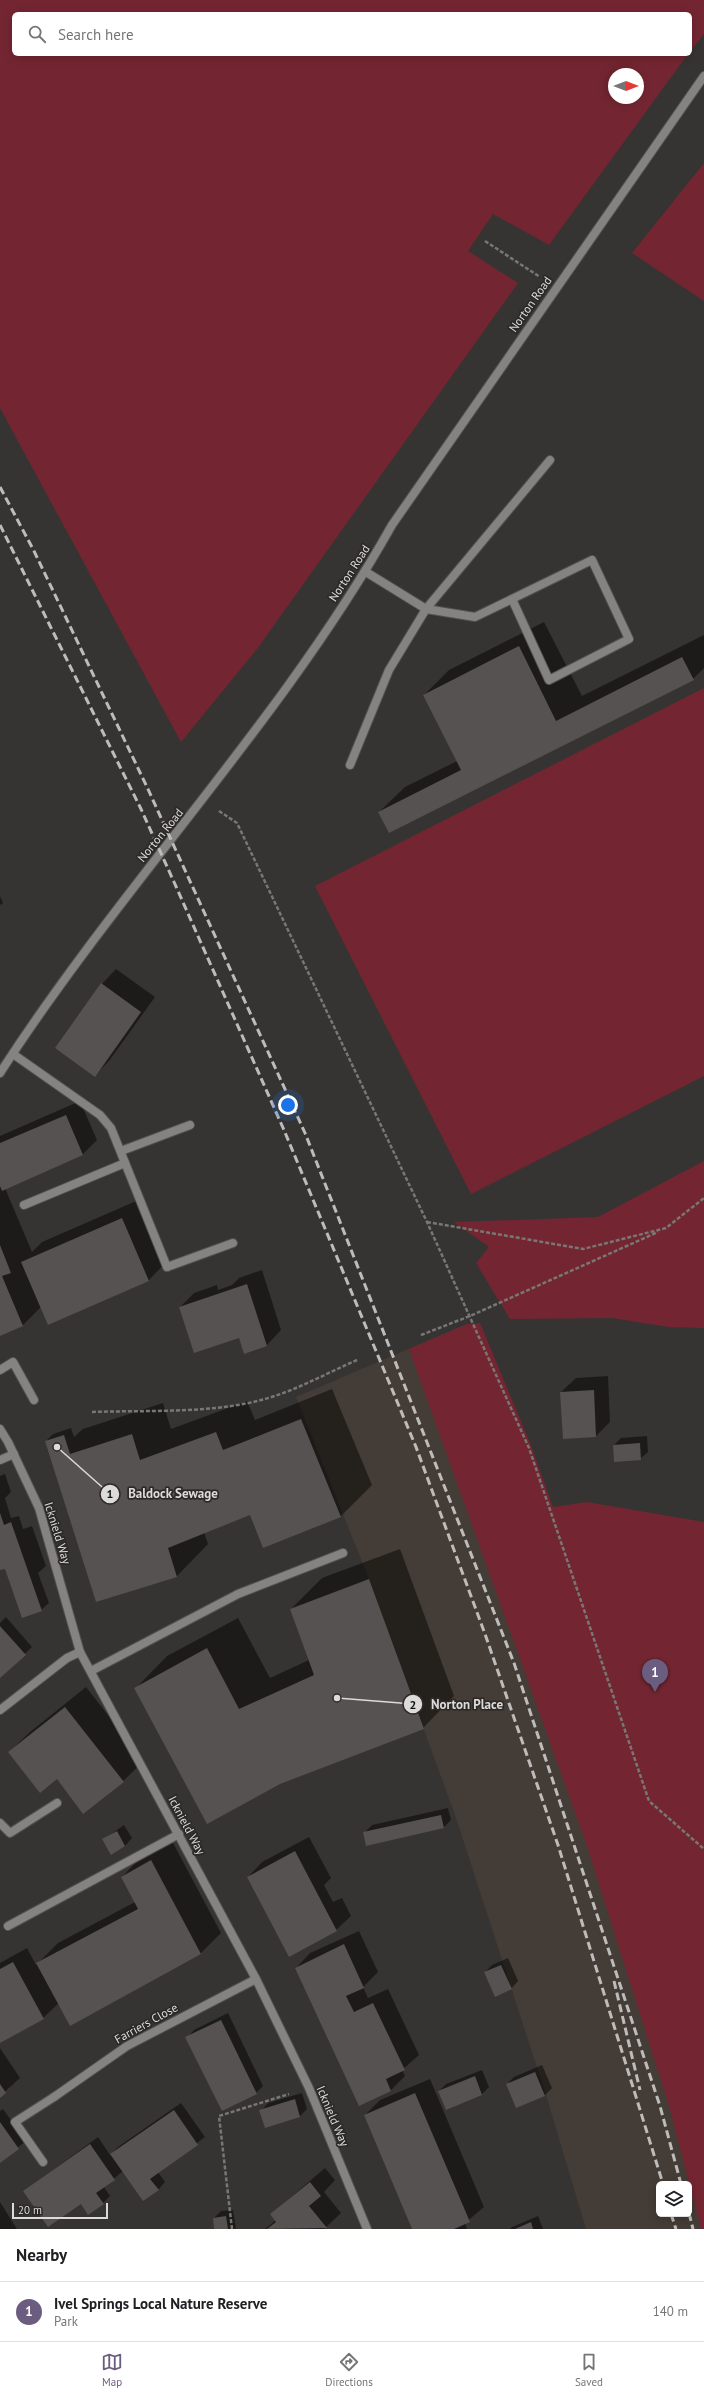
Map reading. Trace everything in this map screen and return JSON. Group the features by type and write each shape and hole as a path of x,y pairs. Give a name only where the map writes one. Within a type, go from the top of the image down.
{"street":[{"name":"Norton Road","path":"0,1073 71,970 203,801 366,572 392,525 704,76"},
{"path":"350,765 389,670 426,609 550,460"},
{"path":"366,572 426,609 475,617 592,560 629,639 549,680 512,599"},
{"path":"12,1054 100,1115 111,1128 167,1267 233,1243"},
{"path":"120,1152 190,1125"},
{"path":"24,1205 125,1163"},
{"path":"0,1370 13,1362 34,1400"},
{"name":"Icknield Way","path":"0,1429 14,1454 39,1508 80,1652 256,1979 309,2088 367,2229"},
{"path":"0,1460 14,1454"},
{"path":"91,1671 238,1594 344,1553"},
{"path":"0,1710 67,1658 80,1652"},
{"path":"0,1823 10,1833 57,1803"},
{"path":"8,1926 178,1834"},
{"name":"Farriers Close","path":"43,2162 15,2122 54,2097 127,2046 256,1979"}],"path":[{"path":"485,241 556,287"},
{"path":"203,801 237,823 427,1222 529,1448 649,1801 704,1849"},
{"path":"421,1335 470,1316 666,1228 704,1198"},
{"path":"427,1222 583,1249 666,1228"},
{"path":"92,1412 197,1408 264,1399 297,1387 357,1360"},
{"path":"232,2229 219,2116 309,2088"}],"shaded area":[{"path":"0,0 704,0 704,34 692,49 692,12 12,12 12,56 687,56 549,245 493,214 468,251 518,283 257,649 181,742 0,408"},
{"path":"704,163 704,301 632,253"},
{"path":"704,688 704,1076 471,1194 315,886"},
{"path":"704,1161 704,1328 669,1327 612,1318 510,1319 476,1263 489,1247 454,1222 598,1217"},
{"path":"480,1323 530,1443 553,1507 587,1502 704,1522 704,2229 701,2229 692,2194 692,2181 689,2181 669,2106 586,1843 409,1349 467,1324"},
{"path":"467,1324 691,2181 656,2181 656,2217 692,2217 692,2183 704,2229 586,2229 546,2095 455,1815 369,1579 296,1397"}],"building":[{"path":"519,646 556,721 682,657 694,680 389,833 378,812 461,770 423,695"},
{"path":"101,983 141,1012 95,1077 55,1048"},
{"path":"66,1115 83,1155 2,1191 0,1186 0,1143"},
{"path":"122,1218 149,1281 48,1325 21,1262"},
{"path":"0,1245 11,1273 2,1276 23,1326 0,1336"},
{"path":"247,1284 267,1346 244,1354 239,1338 194,1353 179,1307"},
{"path":"594,1390 596,1437 563,1439 560,1392"},
{"path":"301,1419 341,1517 263,1548 250,1515 168,1548 177,1577 96,1602 45,1441 64,1435 70,1454 132,1434 140,1460 216,1432 223,1450"},
{"path":"640,1443 641,1460 614,1462 613,1445"},
{"path":"0,1513 4,1525 11,1522 42,1611 22,1618 5,1569 0,1570"},
{"path":"369,1579 424,1729 280,1784 207,1824 134,1688 207,1648 239,1709 314,1675 290,1609"},
{"path":"0,1626 26,1655 0,1678"},
{"path":"65,1707 124,1782 83,1814 57,1779 40,1793 8,1752"},
{"path":"441,1815 444,1828 366,1846 363,1832"},
{"path":"117,1831 125,1846 111,1855 102,1839"},
{"path":"295,1851 337,1931 289,1957 247,1877"},
{"path":"151,1860 201,1954 70,2026 36,1963 138,1909 121,1877"},
{"path":"344,1944 364,1988 346,1996 354,2012 373,2003 405,2070 386,2079 391,2091 359,2106 295,1968"},
{"path":"13,1962 44,2019 0,2043 0,1969"},
{"path":"501,1965 512,1989 495,1997 484,1972"},
{"path":"221,2020 257,2094 222,2111 185,2037"},
{"path":"535,2072 545,2096 516,2108 506,2084"},
{"path":"475,2076 482,2095 446,2110 438,2091"},
{"path":"0,2084 6,2093 0,2098"},
{"path":"415,2093 470,2222 454,2229 412,2229 364,2115"},
{"path":"295,2099 300,2117 265,2128 259,2110"},
{"path":"174,2110 198,2145 150,2179 159,2190 143,2201 110,2154"},
{"path":"0,2122 19,2149 0,2163"},
{"path":"90,2144 115,2180 96,2193 104,2204 88,2215 81,2204 48,2227 23,2191"},
{"path":"310,2182 321,2196 309,2206 327,2228 267,2229 276,2222 270,2214"},
{"path":"226,2216 228,2229 214,2229 213,2218"},
{"path":"531,2222 533,2229 515,2229"}],"railway":[{"path":"0,487 34,551 147,787 305,1133 514,1663 660,2106 680,2181"},
{"path":"0,525 141,809 174,882 284,1130 416,1447 485,1634 558,1845 662,2181"},
{"path":"614,1981 640,2090"},
{"path":"672,2217 676,2229"},
{"path":"690,2217 693,2229"}],"place":[{"name":"Baldock Sewage","path":"57,1447"},
{"name":"Ivel Springs Local Nature Reserve","path":"655,1692"},
{"name":"Norton Place","path":"337,1698"}]}
